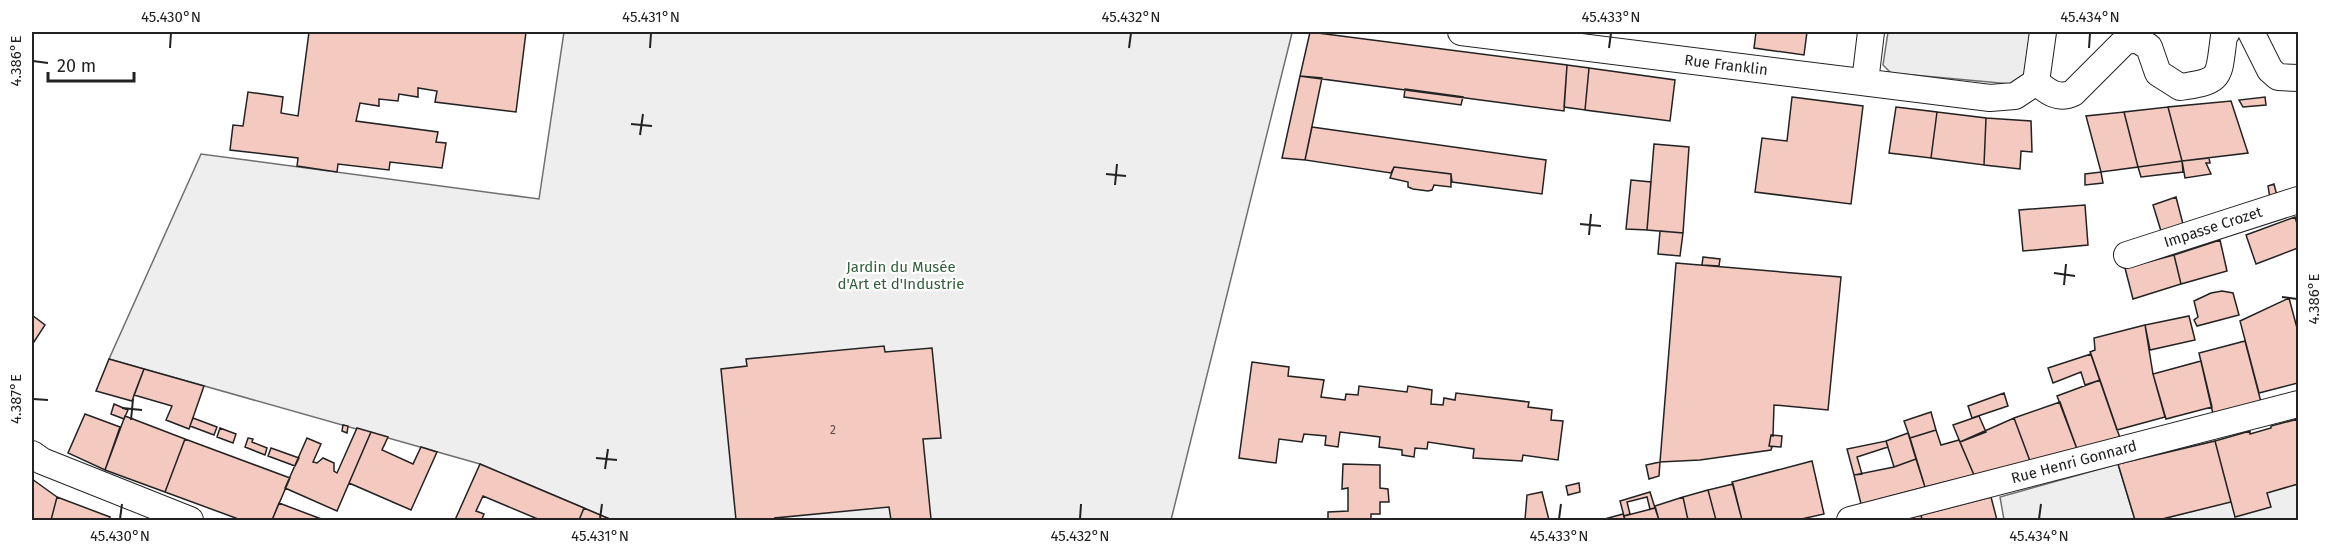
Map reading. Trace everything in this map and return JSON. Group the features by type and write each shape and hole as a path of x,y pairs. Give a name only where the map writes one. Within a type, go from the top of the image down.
{"street":[{"name":"Rue Franklin","path":"1461,32 1990,98 2016,96 2036,82"},
{"path":"1865,82 1871,32"},
{"path":"2043,32 2036,82 2054,95 2066,97 2073,93 2124,42 2136,39 2149,46 2158,73 2180,87 2208,83 2218,73 2224,36 2227,32"},
{"path":"2252,32 2270,70 2278,77 2298,78"},
{"name":"Impasse Crozet","path":"2127,255 2298,200"},
{"name":"Rue Henri Gonnard","path":"1850,520 2298,404"},
{"path":"32,454 42,461 190,520"}],"green space":[{"name":"Jardin du Musée d'Art et d'Industrie","path":"564,32 1292,33 1171,520 612,520 480,464 109,359 201,154 539,199"},
{"path":"2118,464 2135,520 2004,520 2000,497"},
{"path":"2298,484 2298,520 2158,520"}],"shaded area":[{"path":"1888,32 2030,32 2024,76 2011,84 1891,73 1883,65"}],"building":[{"path":"309,32 526,32 516,112 435,102 437,91 418,88 418,97 399,94 398,101 379,99 379,106 360,103 356,121 438,132 436,142 446,143 442,168 390,162 389,170 338,164 337,172 297,166 298,158 230,150 233,125 243,126 248,92 283,97 281,113 298,116"},
{"path":"1310,32 1567,65 1564,111 1300,76"},
{"path":"1756,32 1807,32 1804,55 1754,48"},
{"path":"1567,65 1589,68 1585,110 1564,107"},
{"path":"1589,68 1675,80 1670,121 1585,110"},
{"path":"1300,76 1322,78 1305,160 1282,158"},
{"path":"1405,89 1463,97 1461,105 1404,97"},
{"path":"1792,97 1863,106 1851,204 1755,192 1762,138 1787,141"},
{"path":"2265,97 2266,105 2243,107 2239,100"},
{"path":"2231,101 2248,153 2182,161 2168,107"},
{"path":"1896,107 1937,112 1931,158 1889,153"},
{"path":"2168,107 2182,161 2138,167 2124,112"},
{"path":"1937,112 1986,118 1984,165 1931,158"},
{"path":"2124,112 2138,167 2101,172 2086,116"},
{"path":"1986,118 2031,121 2032,152 2021,151 2020,169 1984,165"},
{"path":"1312,127 1546,160 1542,194 1452,182 1451,174 1394,167 1391,173 1305,160"},
{"path":"1654,144 1689,147 1683,233 1647,230"},
{"path":"2209,158 2210,163 2206,163 2211,174 2185,178 2182,161"},
{"path":"2182,161 2183,172 2141,177 2138,167"},
{"path":"1394,167 1451,174 1451,187 1434,185 1432,190 1428,191 1413,189 1408,187 1408,182 1390,178"},
{"path":"2101,172 2103,183 2085,185 2085,174"},
{"path":"1631,180 1651,182 1647,230 1626,229"},
{"path":"2274,184 2277,196 2270,198 2268,186"},
{"path":"2176,197 2183,224 2161,231 2153,205"},
{"path":"2085,205 2088,245 2023,251 2019,210"},
{"path":"2295,217 2298,227 2298,248 2256,264 2246,235"},
{"path":"1660,231 1683,233 1680,256 1658,254"},
{"path":"2220,240 2227,271 2181,284 2174,255"},
{"path":"2174,255 2181,284 2133,299 2125,268"},
{"path":"1703,257 1720,259 1719,266 1702,265"},
{"path":"1676,263 1841,277 1828,410 1774,405 1773,436 1771,435 1769,446 1772,447 1771,450 1700,460 1660,462"},
{"path":"2222,291 2233,293 2239,315 2197,326 2194,320 2198,317 2194,301 2211,293"},
{"path":"2289,298 2298,327 2298,383 2259,393 2240,321"},
{"path":"32,315 45,325 32,345"},
{"path":"2189,316 2195,340 2150,350 2145,325"},
{"path":"2145,325 2153,374 2165,417 2117,430 2090,352 2095,350 2094,338"},
{"path":"2245,341 2261,402 2213,414 2199,353"},
{"path":"884,346 885,352 932,348 941,438 923,439 931,519 891,520 889,507 775,518 776,520 736,520 721,369 747,366 746,359"},
{"path":"2091,354 2100,380 2085,385 2081,372 2053,383 2048,368"},
{"path":"109,359 144,369 132,401 96,391"},
{"path":"2201,361 2212,407 2166,419 2153,374"},
{"path":"1252,362 1289,367 1288,376 1324,380 1321,397 1345,400 1346,394 1358,395 1359,386 1407,392 1408,386 1432,390 1431,404 1443,405 1444,398 1455,400 1456,393 1529,402 1528,407 1552,410 1551,420 1563,421 1558,460 1523,455 1522,461 1473,458 1474,449 1428,442 1427,449 1415,448 1414,457 1402,455 1402,450 1379,447 1380,437 1340,432 1338,447 1325,445 1326,436 1304,434 1302,442 1279,439 1276,463 1239,458"},
{"path":"144,369 204,386 189,429 166,420 172,406 134,395"},
{"path":"2100,380 2120,438 2077,449 2057,396"},
{"path":"2004,393 2008,406 1972,418 1968,406"},
{"path":"2060,402 2077,449 2030,461 2014,418"},
{"path":"114,404 128,410 124,419 111,414"},
{"path":"1931,412 1936,430 1910,438 1904,421"},
{"path":"85,414 120,427 105,470 68,453"},
{"path":"125,416 185,439 165,492 105,470"},
{"path":"1979,416 1986,432 1960,442 1953,425"},
{"path":"193,418 217,427 214,435 190,426"},
{"path":"2014,418 2030,461 1974,475 1960,442"},
{"path":"2298,419 2298,484 2267,493 2271,507 2235,517 2215,441 2250,431 2250,434"},
{"path":"343,425 348,426 347,433 342,431"},
{"path":"220,428 236,434 233,443 217,437"},
{"path":"357,428 371,432 337,511 285,488 307,438 321,444 313,462 317,463 323,458 334,463 334,471 337,473"},
{"path":"1936,430 1941,445 1959,440 1974,475 1925,487 1910,438"},
{"path":"371,432 388,437 382,450 413,464 421,447 437,452 411,510 349,483"},
{"path":"1908,433 1916,459 1894,467 1886,441"},
{"path":"1771,435 1782,436 1781,447 1769,446"},
{"path":"248,438 267,448 265,455 245,447"},
{"path":"185,439 290,478 272,520 241,520 165,492"},
{"path":"1886,441 1888,447 1857,457 1862,474 1854,475 1847,449"},
{"path":"2215,441 2231,502 2158,520 2135,520 2118,464"},
{"path":"271,448 299,458 295,466 268,456"},
{"path":"1916,459 1925,487 1861,504 1854,475 1894,467"},
{"path":"1812,461 1824,514 1797,520 1742,520 1732,482"},
{"path":"1660,462 1659,476 1649,479 1646,465"},
{"path":"480,464 584,508 579,520 540,520 483,496 476,511 484,514 482,519 455,520"},
{"path":"1343,464 1380,465 1380,488 1388,489 1389,502 1380,502 1380,514 1371,514 1371,520 1328,520 1328,512 1348,511 1348,488 1342,489"},
{"path":"32,479 57,497 51,520 32,520"},
{"path":"1579,483 1580,492 1568,495 1566,486"},
{"path":"1733,484 1742,520 1716,520 1708,490"},
{"path":"1708,490 1716,520 1688,520 1683,497"},
{"path":"1542,492 1549,520 1525,520 1527,495"},
{"path":"1650,492 1655,508 1650,509 1647,497 1627,502 1630,514 1624,516 1620,501"},
{"path":"57,497 110,517 109,520 51,520"},
{"path":"1683,497 1688,520 1659,520 1655,506"},
{"path":"1991,497 1997,520 1922,520 1921,515"},
{"path":"279,503 324,520 272,520"},
{"path":"584,508 612,520 579,520"},
{"path":"1655,508 1659,520 1625,520 1624,516"},
{"path":"1623,514 1625,520 1601,520"},
{"path":"1921,515 1922,520 1899,520"}]}
